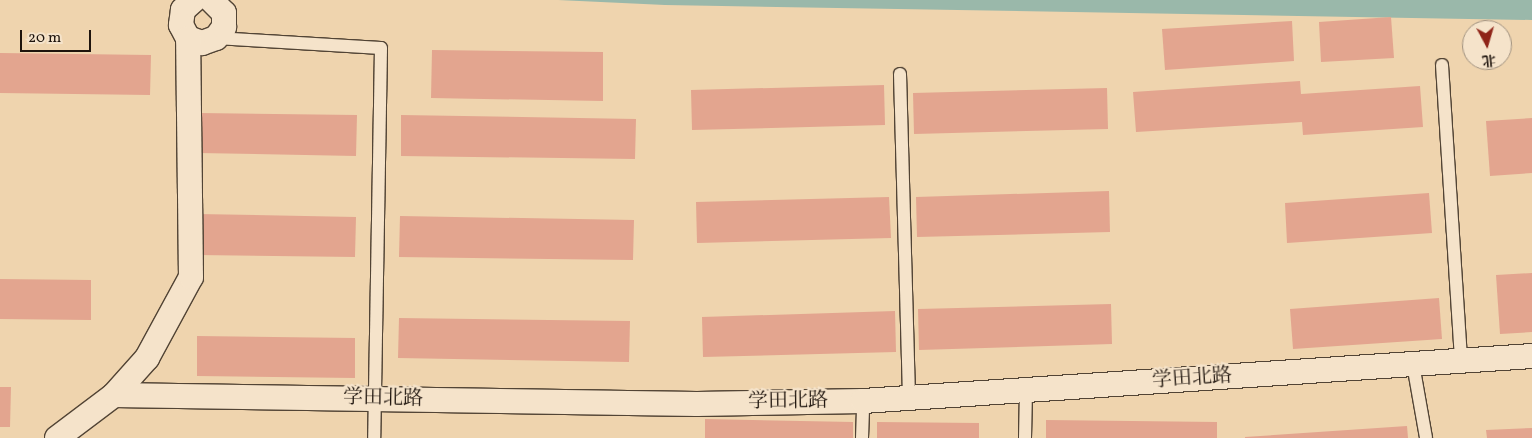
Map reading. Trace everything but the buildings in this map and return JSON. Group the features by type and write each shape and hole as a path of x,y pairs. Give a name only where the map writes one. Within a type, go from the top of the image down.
{"street":[{"path":"57,438 114,395 147,358 191,277 188,38 181,25 180,17 194,0"},
{"path":"188,38 202,43 216,38 225,20 220,7 211,0"},
{"name":"学田北路","path":"114,395 697,404 863,400 1532,356"}],"lane":[{"path":"216,38 381,48 374,438"},
{"path":"1442,65 1461,361"},
{"path":"900,74 909,398"},
{"path":"1413,364 1426,438"},
{"path":"1025,438 1026,390"},
{"path":"862,438 863,400"}],"shaded area":[{"path":"558,0 1532,0 1532,20 665,5"}]}
